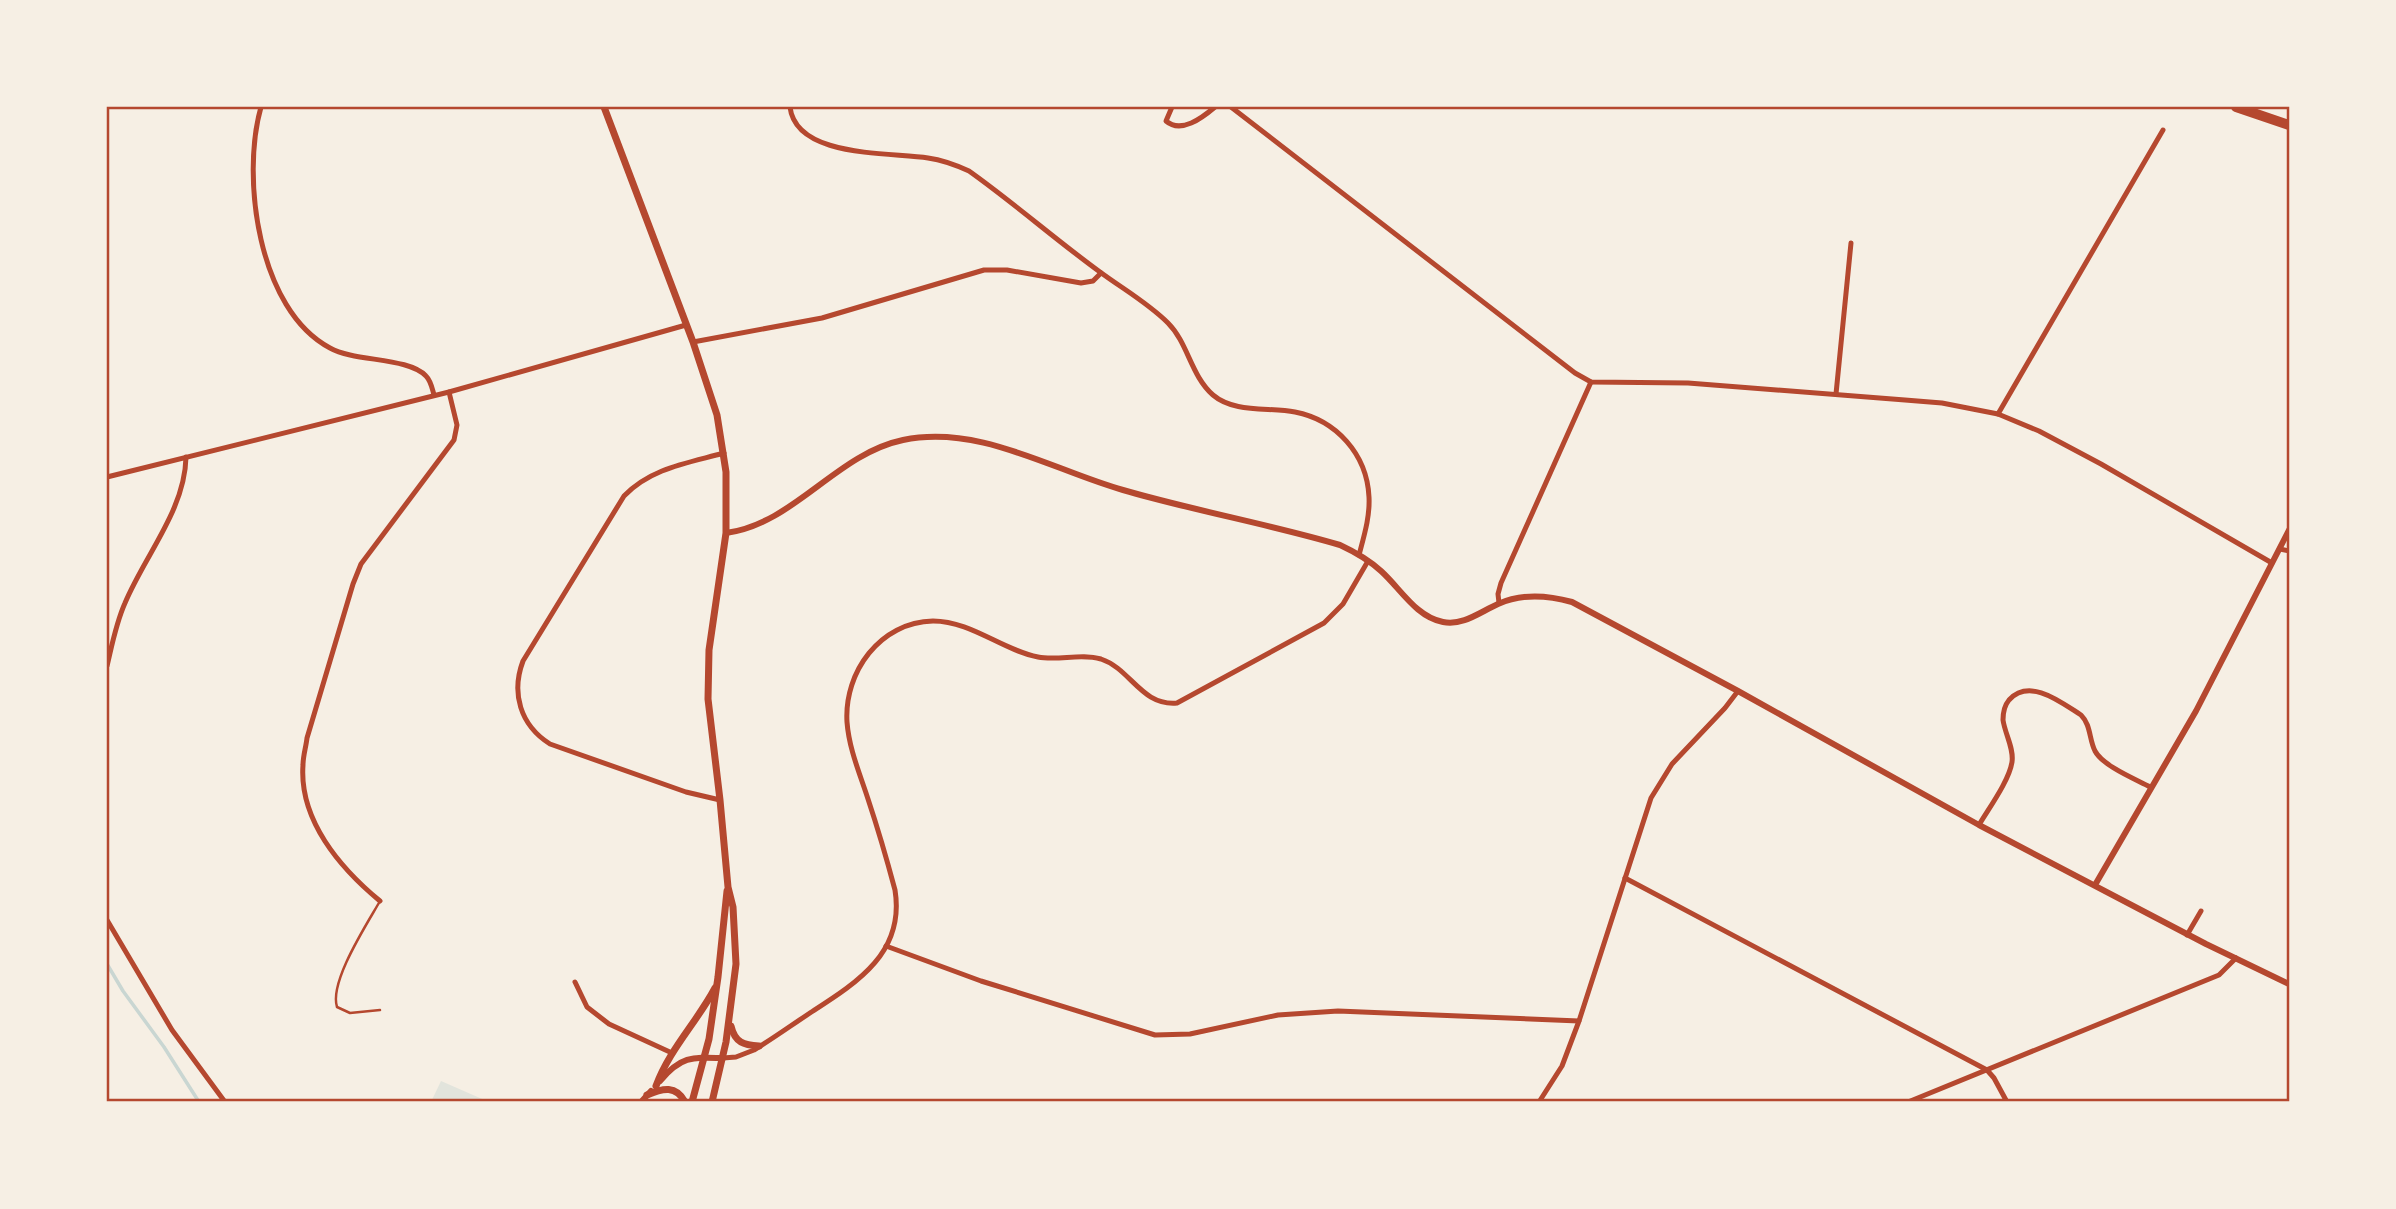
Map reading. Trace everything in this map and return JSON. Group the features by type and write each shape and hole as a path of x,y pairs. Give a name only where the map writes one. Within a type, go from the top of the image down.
{"highway":[{"path":"2236,107 2289,125"}],"main road":[{"path":"604,107 693,342 717,415 724,453 728,491 726,533 709,650 708,699 736,947 730,1019 712,1102"},
{"path":"692,1102 705,1057 718,982 724,903 728,887"},
{"path":"656,1086 666,1061 694,1025 718,982"},
{"path":"730,1019 738,1042 760,1046"},
{"path":"648,1095 670,1088 677,1091 685,1102"}],"street":[{"path":"261,107 255,140 256,221 267,263 286,301 312,336 330,348 355,357 417,369 428,378 434,395"},
{"path":"790,107 797,128 814,140 842,148 927,158 951,163 969,171 1168,323 1182,341 1205,386 1215,397 1238,407 1307,415 1330,426 1348,442 1364,471 1369,496 1359,555"},
{"path":"1171,107 1166,121 1179,127 1200,118 1215,107"},
{"path":"1231,107 1575,373 1591,382 1688,383 1836,394 1942,403 1998,414 2039,431 2101,464 2272,563"},
{"path":"1998,414 2163,130"},
{"path":"1836,394 1850,243"},
{"path":"693,342 822,318 984,270 1007,270 1082,283 1093,281 1101,273"},
{"path":"107,477 449,392 686,325"},
{"path":"1499,603 1501,583 1591,382"},
{"path":"380,901 363,887 316,827 303,783 302,764 361,564 454,440 457,425 449,392"},
{"path":"726,533 763,522 852,462 887,444 913,438 951,436 980,441 1120,489 1328,542 1368,561 1418,610 1440,622 1460,622 1499,603 1536,596 1572,602 1979,825 2187,935 2289,984"},
{"path":"720,800 686,792 576,755 540,737 526,721 516,690 523,661 629,491 651,474 724,453"},
{"path":"107,666 125,602 180,492 186,470 186,457"},
{"path":"2095,885 2196,711 2289,530"},
{"path":"2280,550 2289,551"},
{"path":"641,1102 676,1063 705,1057 736,1057 760,1046 856,983 886,946 898,913 895,891 854,755 847,721 849,698 856,677 866,655 879,640 898,629 919,622 953,624 1038,657 1099,659 1111,664 1152,699 1177,703 1324,623 1343,604 1368,561"},
{"path":"1539,1102 1562,1066 1579,1021 1646,811 1664,774 1738,691"},
{"path":"1979,825 2011,766 2003,712 2009,700 2020,692 2042,692 2081,715 2086,720 2099,757 2150,788"},
{"path":"1625,878 1987,1070 2007,1102"},
{"path":"2187,935 2202,911"},
{"path":"107,920 172,1030 225,1102"},
{"path":"886,946 981,981 1155,1035 1190,1034 1278,1015 1338,1010 1579,1021"},
{"path":"1908,1102 2219,975 2226,971 2236,958"},
{"path":"575,982 587,1007 609,1024 673,1053"}],"lane":[{"path":"380,901 341,975 335,1003 345,1012 380,1010"}],"shaded area":[{"path":"441,1081 489,1102 431,1102"}],"waterway":[{"path":"107,964 199,1102"}]}
